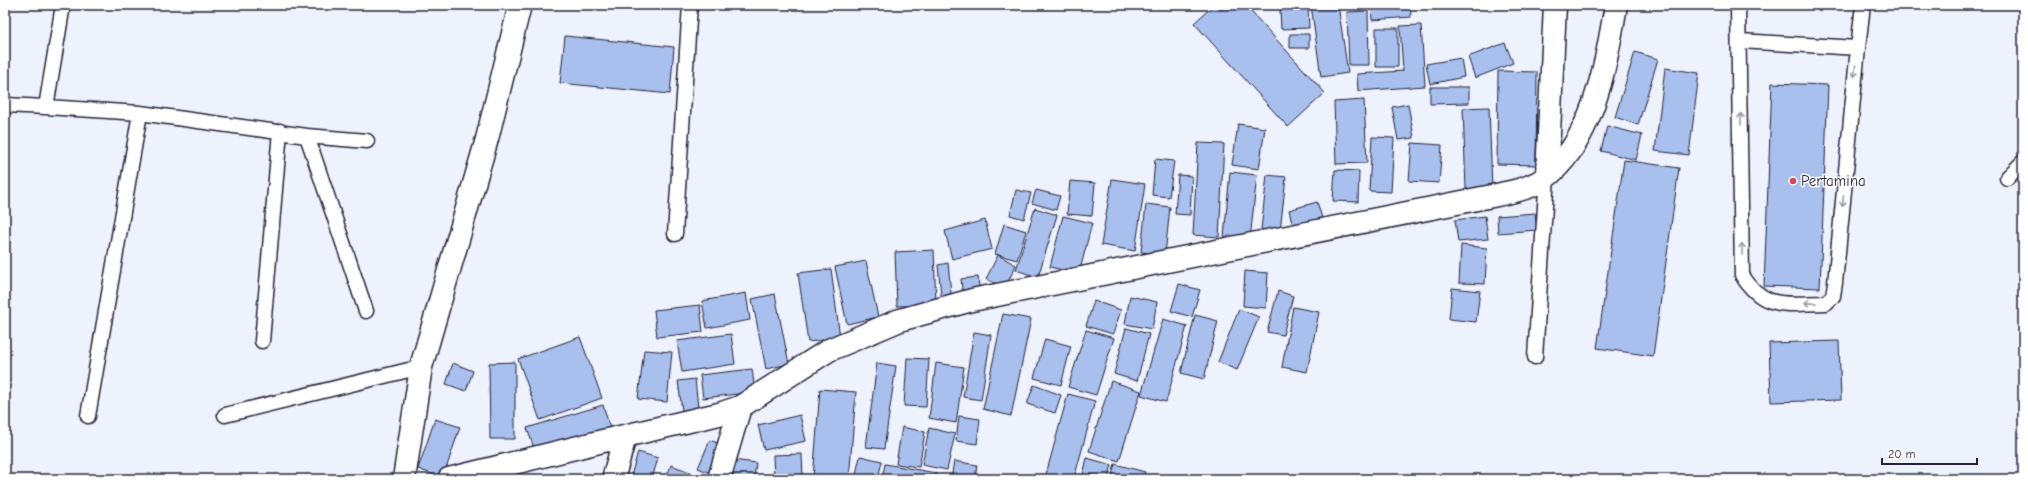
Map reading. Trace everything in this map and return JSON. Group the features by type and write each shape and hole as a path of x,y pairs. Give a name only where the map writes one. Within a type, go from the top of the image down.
{"street":[{"path":"404,479 421,367 482,154 520,5"},
{"path":"1547,176 1555,5"},
{"path":"450,479 719,414 740,407 829,350 900,320 972,300 1488,197 1517,190 1541,181 1562,161 1576,142 1588,119 1605,68 1616,5"},
{"path":"719,479 740,407"},
{"path":"613,479 625,437"}],"lane":[{"path":"46,106 63,5"},
{"path":"676,234 690,5"},
{"path":"1738,5 1740,41 1742,275 1749,286 1762,298 1771,303 1826,303 1833,296 1863,5"},
{"path":"1740,41 1858,48"},
{"path":"5,105 46,106 140,113 280,131 307,136 367,141"},
{"path":"88,416 140,113"},
{"path":"262,341 280,131"},
{"path":"307,136 366,311"},
{"path":"2007,178 2023,162"},
{"path":"1535,357 1547,176"},
{"path":"225,415 421,367"}],"building":[{"path":"1214,5 1245,5 1325,93 1288,127 1194,23"},
{"path":"1311,5 1338,5 1348,73 1321,77"},
{"path":"1371,5 1410,5 1411,17 1372,20"},
{"path":"1308,7 1309,28 1281,29 1280,9"},
{"path":"1368,11 1369,65 1349,65 1347,12"},
{"path":"1421,25 1425,86 1358,91 1357,74 1403,71 1400,26"},
{"path":"1376,28 1398,28 1398,67 1376,67"},
{"path":"1290,34 1309,34 1309,48 1290,48"},
{"path":"565,36 674,47 670,94 560,83"},
{"path":"1505,43 1513,63 1475,78 1468,57"},
{"path":"1635,52 1658,59 1638,125 1615,117"},
{"path":"1461,58 1464,77 1430,84 1426,64"},
{"path":"1665,68 1699,73 1689,155 1655,151"},
{"path":"1498,71 1537,72 1536,165 1497,164"},
{"path":"1772,83 1828,85 1820,288 1764,286"},
{"path":"1430,87 1469,87 1469,103 1430,104"},
{"path":"1364,100 1367,163 1336,164 1334,102"},
{"path":"1408,104 1414,138 1398,140 1392,107"},
{"path":"1489,107 1492,189 1466,189 1463,108"},
{"path":"1238,124 1265,128 1259,169 1232,165"},
{"path":"1607,126 1642,135 1636,160 1601,151"},
{"path":"1372,137 1394,138 1391,192 1369,191"},
{"path":"1198,143 1224,144 1219,237 1193,235"},
{"path":"1412,143 1442,145 1439,183 1409,181"},
{"path":"1155,159 1174,161 1169,197 1152,195"},
{"path":"1624,160 1679,168 1653,356 1597,348"},
{"path":"1335,170 1359,171 1358,202 1333,201"},
{"path":"1230,172 1257,175 1250,239 1224,237"},
{"path":"1178,175 1192,176 1190,215 1175,214"},
{"path":"1267,175 1286,177 1280,232 1261,230"},
{"path":"1112,179 1145,184 1135,251 1101,245"},
{"path":"1070,181 1095,183 1092,216 1067,214"},
{"path":"1016,190 1031,193 1024,219 1010,215"},
{"path":"1036,190 1060,196 1056,210 1032,203"},
{"path":"1317,202 1322,218 1293,226 1289,210"},
{"path":"1146,204 1170,207 1165,255 1141,252"},
{"path":"1035,208 1057,215 1038,277 1016,270"},
{"path":"1535,213 1537,230 1498,233 1497,216"},
{"path":"1063,216 1092,223 1079,274 1050,267"},
{"path":"1485,216 1488,239 1458,242 1455,220"},
{"path":"985,220 992,249 952,259 945,231"},
{"path":"1004,224 1026,231 1017,260 995,254"},
{"path":"1461,245 1487,248 1485,284 1459,283"},
{"path":"934,250 936,305 897,306 895,252"},
{"path":"998,255 1016,265 1005,288 986,279"},
{"path":"866,261 878,317 847,324 835,267"},
{"path":"948,263 952,303 942,304 938,265"},
{"path":"831,269 840,338 808,342 798,273"},
{"path":"1245,271 1268,273 1266,308 1243,306"},
{"path":"978,277 980,295 963,297 961,279"},
{"path":"1179,284 1200,290 1192,317 1171,311"},
{"path":"1452,288 1480,291 1476,322 1449,319"},
{"path":"1278,291 1293,296 1283,335 1267,332"},
{"path":"746,293 750,320 707,328 702,301"},
{"path":"775,294 789,364 766,369 752,299"},
{"path":"1130,296 1157,302 1152,329 1125,324"},
{"path":"1094,301 1121,310 1113,334 1086,326"},
{"path":"700,305 703,332 657,337 654,310"},
{"path":"1293,307 1319,312 1307,372 1282,367"},
{"path":"1239,309 1259,317 1237,370 1218,362"},
{"path":"1003,314 1031,319 1011,416 983,409"},
{"path":"1195,315 1218,321 1204,379 1181,373"},
{"path":"1163,319 1187,326 1166,402 1141,395"},
{"path":"1126,328 1149,334 1137,381 1114,374"},
{"path":"1086,330 1114,338 1096,395 1068,387"},
{"path":"974,332 991,335 981,400 963,397"},
{"path":"731,334 735,364 682,372 677,341"},
{"path":"580,337 602,398 540,420 518,359"},
{"path":"1045,339 1071,346 1061,385 1034,378"},
{"path":"1839,341 1841,400 1771,402 1769,343"},
{"path":"644,350 672,352 667,402 638,399"},
{"path":"907,358 929,359 926,407 904,406"},
{"path":"515,362 515,439 490,439 489,363"},
{"path":"453,363 473,371 466,391 446,384"},
{"path":"877,363 896,366 884,449 866,447"},
{"path":"936,363 964,367 956,423 929,418"},
{"path":"752,369 755,392 703,398 700,375"},
{"path":"695,379 699,417 683,418 678,381"},
{"path":"1111,381 1141,391 1119,461 1089,451"},
{"path":"1034,385 1061,395 1055,413 1027,404"},
{"path":"820,389 856,392 849,479 813,479"},
{"path":"1068,394 1095,401 1074,479 1049,479 1045,478"},
{"path":"603,405 610,428 535,451 527,428"},
{"path":"800,415 806,441 764,450 758,425"},
{"path":"959,416 980,419 977,444 956,441"},
{"path":"435,419 460,427 443,478 418,469"},
{"path":"902,427 925,432 919,467 896,464"},
{"path":"929,428 955,434 947,470 922,465"},
{"path":"710,440 725,446 713,474 698,468"},
{"path":"638,452 658,458 652,479 630,479"},
{"path":"802,454 803,479 774,479 773,455"},
{"path":"860,456 882,461 878,479 855,479"},
{"path":"1087,458 1112,465 1108,479 1082,479"},
{"path":"733,460 756,463 754,479 731,479"},
{"path":"954,461 977,465 975,479 951,479"},
{"path":"885,464 936,473 935,479 882,479"},
{"path":"1115,464 1145,472 1143,479 1111,479"},
{"path":"671,465 690,472 688,479 666,479"}],"place":[{"name":"Pertamina","path":"1793,181"}]}
